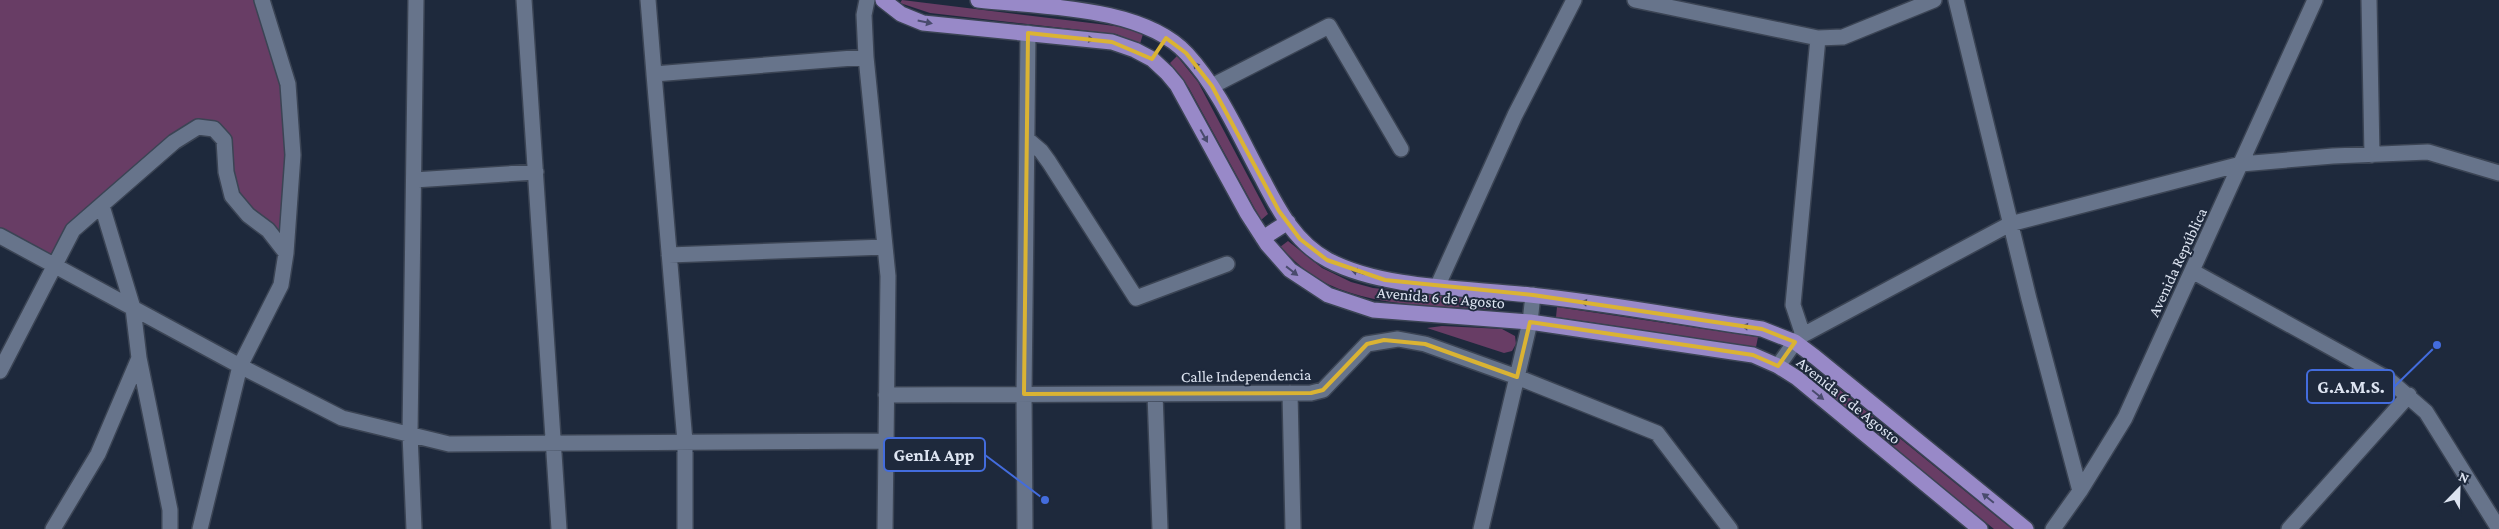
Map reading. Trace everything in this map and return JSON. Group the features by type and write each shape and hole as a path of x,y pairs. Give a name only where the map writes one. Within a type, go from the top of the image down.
{"highway":[{"name":"Avenida 6 de Agosto","path":"883,0 901,14 923,23 1112,42 1135,50 1152,60 1177,85 1247,213 1263,238 1290,270 1328,295 1373,310 1530,322 1753,355 1778,366 1797,378 1980,529"},
{"name":"Avenida 6 de Agosto","path":"978,0 1108,14 1136,22 1166,38 1186,53 1212,86 1288,222 1300,239 1320,254 1354,272 1386,280 1533,295 1762,329 1799,338 2026,529"},
{"path":"1152,60 1166,38"},
{"path":"1263,238 1288,222"}],"street":[{"path":"200,529 240,366 281,285 286,253 293,156 288,84 262,0"},
{"path":"414,529 410,434 416,0"},
{"path":"524,0 555,443 559,529"},
{"path":"648,0 685,442 685,529"},
{"path":"867,0 864,15 866,57 888,276 885,529"},
{"path":"1438,285 1515,115 1574,0"},
{"path":"1635,0 1818,38 1843,37 1934,0"},
{"path":"1956,0 2010,224 2080,491"},
{"name":"Avenida República","path":"2053,529 2080,491 2125,418 2315,0"},
{"path":"2369,0 2372,155"},
{"path":"1212,86 1329,26 1401,148"},
{"path":"1025,529 1024,394 1028,33"},
{"path":"1799,338 1793,304 1818,38"},
{"path":"654,74 866,57"},
{"path":"0,371 73,230 174,142 198,127 214,129 224,140 226,172 232,196 248,215 268,230 286,253"},
{"path":"1027,139 1041,151 1049,162 1136,298 1227,264"},
{"path":"1778,366 1799,338 2010,224 2241,164 2333,156 2428,152 2499,172"},
{"path":"414,180 536,172"},
{"path":"102,206 134,308 139,358 170,510 170,529"},
{"path":"0,236 240,366 342,418 449,444 886,441"},
{"path":"669,255 885,246"},
{"path":"2192,271 2388,378 2409,395 2426,412 2499,529"},
{"path":"1481,529 1530,322 1533,295"},
{"name":"Calle Independencia","path":"886,395 1311,393 1323,390 1367,344 1398,339 1424,344 1517,377 1657,432 1730,529"},
{"path":"53,529 98,454 139,358"},
{"path":"1290,393 1293,529"},
{"path":"1154,394 1160,529"},
{"path":"2293,528 2409,395"}],"highlighted area":[{"path":"1028,33 1112,42 1152,59 1166,38 1186,53 1212,86 1279,211 1300,239 1327,260 1385,280 1533,295 1762,329 1795,342 1778,366 1753,355 1530,322 1517,377 1425,344 1384,340 1367,344 1323,390 1311,393 1024,394"}],"shaded area":[{"path":"0,0 262,0 288,84 286,253 232,196 224,140 198,127 73,230 55,265 0,236"},
{"path":"902,0 1122,27 1143,34 1140,44 1116,34 930,13 900,3"},
{"path":"1177,56 1198,82 1268,214 1261,220 1189,88 1170,63"},
{"path":"1288,241 1322,268 1351,282 1373,288 1501,302 1501,310 1383,301 1339,289 1318,279 1280,247"},
{"path":"1557,307 1758,337 1756,347 1556,317"},
{"path":"1442,326 1502,329 1515,336 1516,344 1512,351 1504,353 1427,328"},
{"path":"1814,369 2012,529 1994,529 1807,378"}],"place":[{"name":"G.A.M.S.","path":"2437,345"},
{"name":"GenIA App","path":"1045,500"}]}
